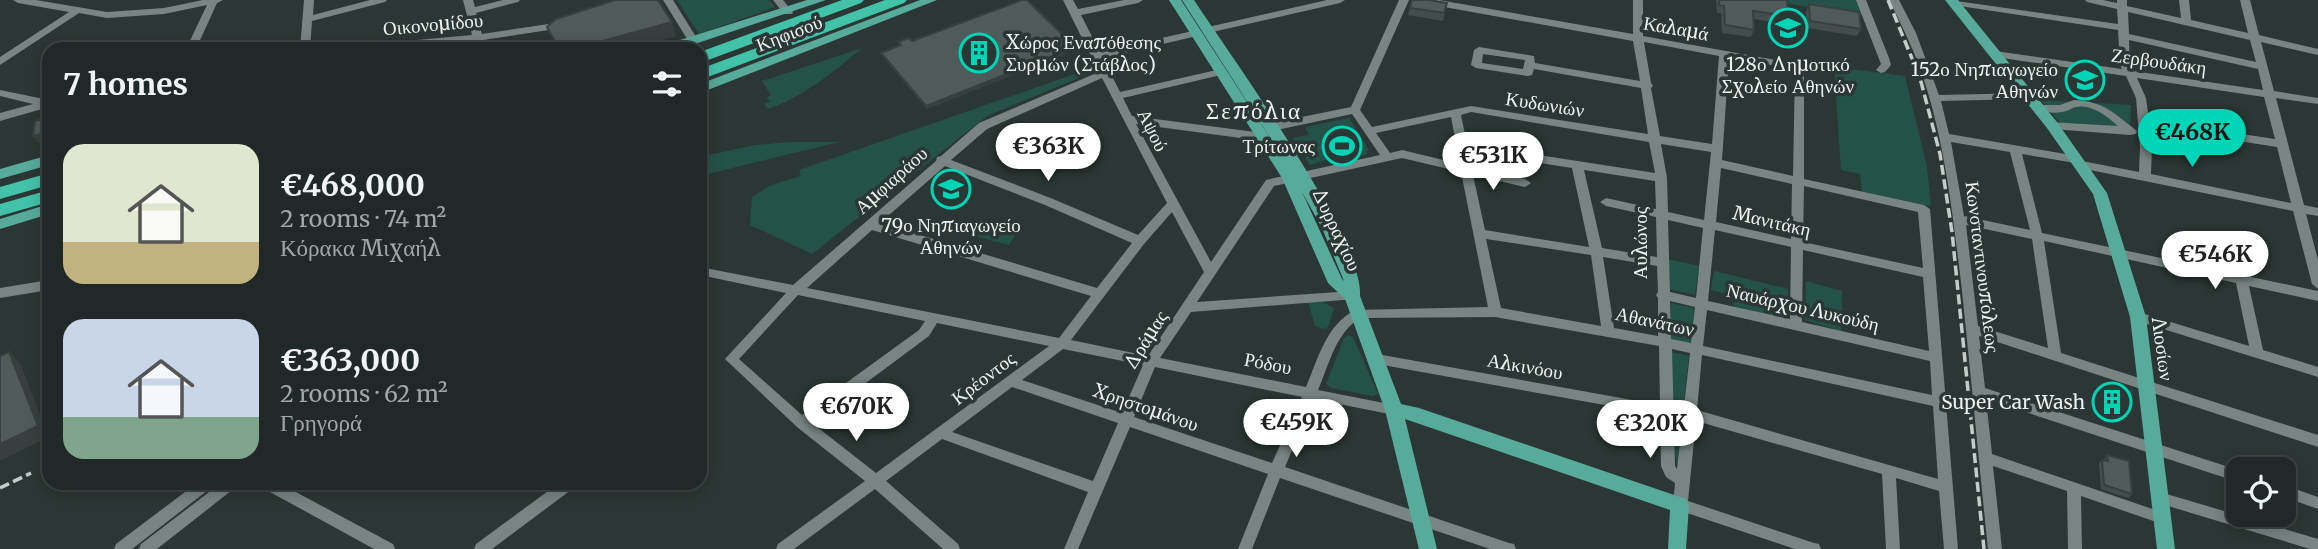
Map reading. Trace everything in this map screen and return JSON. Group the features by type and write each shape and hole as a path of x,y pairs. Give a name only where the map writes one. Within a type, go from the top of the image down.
{"highway":[{"path":"707,71 856,0"},
{"path":"707,56 765,42 899,0"},
{"path":"699,42 783,6"},
{"path":"707,83 760,64"},
{"path":"0,191 42,181"},
{"path":"0,210 42,198"}],"main road":[{"name":"Κηφισού","path":"783,6 820,0"},
{"name":"Κηφισού","path":"760,64 931,0"},
{"name":"Δυρραχίου","path":"1175,0 1202,31 1296,176 1336,284 1352,296 1394,410 1427,549"},
{"name":"Δυρραχίου","path":"1188,0 1222,72 1267,132"},
{"name":"Λιοσίων","path":"1952,1 2052,125 2100,193 2138,317 2166,549"},
{"path":"0,174 42,162"},
{"path":"0,224 42,211"},
{"name":"Ρόδου","path":"1394,410 1419,415 1680,505"},
{"path":"1677,549 1680,505"}],"street":[{"path":"18,0 75,12 119,15 174,9 215,0"},
{"path":"194,42 215,0"},
{"path":"305,42 309,0"},
{"path":"307,19 382,0"},
{"path":"468,0 477,42"},
{"path":"471,11 515,0"},
{"path":"668,0 690,42"},
{"name":"Αψού","path":"1068,0 1211,274"},
{"path":"1075,13 1138,0"},
{"path":"1097,56 1304,4 1340,0"},
{"path":"1354,110 1404,0"},
{"name":"Καλαμά","path":"1422,0 1800,67 1797,181"},
{"name":"Αυλώνος","path":"1638,0 1638,39 1648,86 1661,178 1668,466 1671,473 1683,481"},
{"path":"1861,0 1884,58 1886,65 1881,70"},
{"name":"Κωνσταντινουπόλεως","path":"1894,0 1914,40 1946,136 1972,328 1995,549"},
{"path":"2090,0 2122,4 2186,23 2318,52"},
{"path":"2184,0 2186,23"},
{"path":"2245,0 2318,284"},
{"path":"1952,1 2122,32 2263,67"},
{"path":"2122,4 2122,32 2129,74 2141,98 2145,175"},
{"path":"0,62 75,12"},
{"name":"Οικονομίδου","path":"482,42 571,22"},
{"path":"1479,50 1530,58 1529,65 1528,73 1476,65 1479,50"},
{"path":"1680,505 1716,163 1724,54"},
{"name":"Ζερβουδάκη","path":"1995,54 2318,102"},
{"path":"1529,65 1648,86"},
{"path":"1117,96 1222,72"},
{"name":"Αμφιαράου","path":"803,423 731,359 796,290 942,160 1000,117 1106,73"},
{"path":"0,93 42,103"},
{"path":"1935,98 2033,102 2062,109 2074,103 2090,104 2111,114 2130,131"},
{"path":"0,117 42,106"},
{"name":"Κυδωνιών","path":"1369,131 1471,109 1717,149"},
{"path":"1354,110 1386,156"},
{"path":"1128,119 1267,132 1354,110"},
{"path":"1455,112 1495,312"},
{"path":"2052,125 2130,131 2144,127 2283,144"},
{"path":"1946,136 2318,212"},
{"path":"1463,147 1661,178"},
{"path":"2015,149 2037,235 2055,355"},
{"path":"1296,176 1402,154 1525,183"},
{"path":"942,160 1140,241"},
{"path":"1716,163 1924,209 1951,549"},
{"path":"1577,165 1596,250 1608,331"},
{"name":"Δράμας","path":"1071,549 1151,361 1270,183 1296,176"},
{"path":"1796,326 1797,181"},
{"name":"Μανιτάκη","path":"1606,202 1930,274"},
{"name":"Κρέοντος","path":"783,549 1062,343 1140,241 1173,204"},
{"path":"1959,219 2318,296"},
{"path":"871,225 1100,294"},
{"path":"1480,234 1661,262"},
{"name":"Ρόδου","path":"707,272 1394,410"},
{"path":"2241,279 2258,354"},
{"path":"0,293 42,286"},
{"name":"Ναυάρχου Λυκούδη","path":"1662,295 1935,357"},
{"path":"1189,307 1352,296"},
{"name":"Αθανάτων","path":"1359,313 1495,312 1663,342 1940,402"},
{"path":"1245,549 1338,331 1346,320 1359,313"},
{"path":"2138,317 2318,372"},
{"path":"934,318 925,333 803,423 953,549"},
{"path":"1972,328 2318,441"},
{"name":"Αλκινόου","path":"1377,359 1665,411"},
{"name":"Χρηστομάνου","path":"1011,381 1508,549"},
{"path":"1978,391 2226,472"},
{"path":"1691,414 1947,487"},
{"path":"940,433 1097,489"},
{"path":"1985,457 2162,518"},
{"path":"1889,472 1893,549"},
{"path":"2074,488 2075,549"},
{"path":"121,549 198,490"},
{"path":"146,549 220,490"},
{"path":"279,490 388,549"},
{"path":"481,549 561,490"},
{"path":"2296,495 2318,503"},
{"path":"2160,498 2318,545"},
{"name":"Ρόδου","path":"1680,505 1814,549"}],"green space":[{"path":"677,0 769,0 775,7 699,34"},
{"path":"1765,0 1857,0 1864,15"},
{"path":"862,48 829,75 794,98 768,109 764,104 770,102 767,97 771,95 762,81"},
{"path":"1098,66 1100,69 987,116 812,254 750,225 752,197 771,185 801,176 799,170"},
{"path":"1834,67 1905,76 1927,167 1931,206 1862,192 1860,174 1841,170"},
{"path":"2041,100 2131,105 2130,129 2060,123"},
{"path":"1349,118 1369,150 1366,151 1368,154 1331,162 1329,159 1310,165 1293,138 1309,135 1305,127"},
{"path":"839,142 707,174 707,155 755,145"},
{"path":"981,220 1018,231 1009,245 971,235"},
{"path":"1668,259 1699,266 1695,295 1670,289"},
{"path":"1714,271 1788,289 1788,317 1733,306 1734,296 1711,290"},
{"path":"1806,281 1842,291 1841,331 1805,320"},
{"path":"1308,302 1323,302 1334,308 1328,327 1323,329 1315,326"},
{"path":"1671,303 1694,308 1693,344 1669,339"},
{"path":"1348,335 1353,337 1378,394 1373,396 1331,388 1326,384 1344,338"},
{"path":"1667,351 1689,356 1677,466 1670,413"}],"building":[{"path":"615,0 658,0 672,22 599,42 555,42 547,27 556,19"},
{"name":"Χώρος Εναπόθεσης Συρμών (Στάβλος)","path":"1027,0 1075,47 926,106 881,53 901,45 898,42 909,38 912,41"},
{"path":"1412,0 1447,3 1444,13 1410,8"},
{"path":"1719,0 1787,0 1788,16 1753,11 1754,30 1725,25 1724,6 1719,5"},
{"path":"1809,4 1859,12 1861,29 1810,21"},
{"path":"42,119 42,134 33,136 35,121"},
{"path":"9,352 38,426 0,444 0,356"},
{"path":"2104,384 2132,391 2132,406 2104,398"},
{"path":"2107,455 2129,461 2132,494 2104,485 2102,460 2108,461"}],"railway":[{"path":"1888,0 1920,78 1940,154 1952,232 1984,549"},
{"path":"0,488 31,473"}],"place":[{"name":"128ο Δημοτικό Σχολείο Αθηνών","path":"1788,28"},
{"name":"Χώρος Εναπόθεσης Συρμών (Στάβλος)","path":"979,53"},
{"name":"152ο Νηπιαγωγείο Αθηνών","path":"2085,80"},
{"name":"Τρίτωνας","path":"1342,146"},
{"name":"79ο Νηπιαγωγείο Αθηνών","path":"951,189"},
{"name":"Super Car Wash","path":"2112,402"}],"district":[{"name":"Σεπόλια","path":"1254,111"}]}
